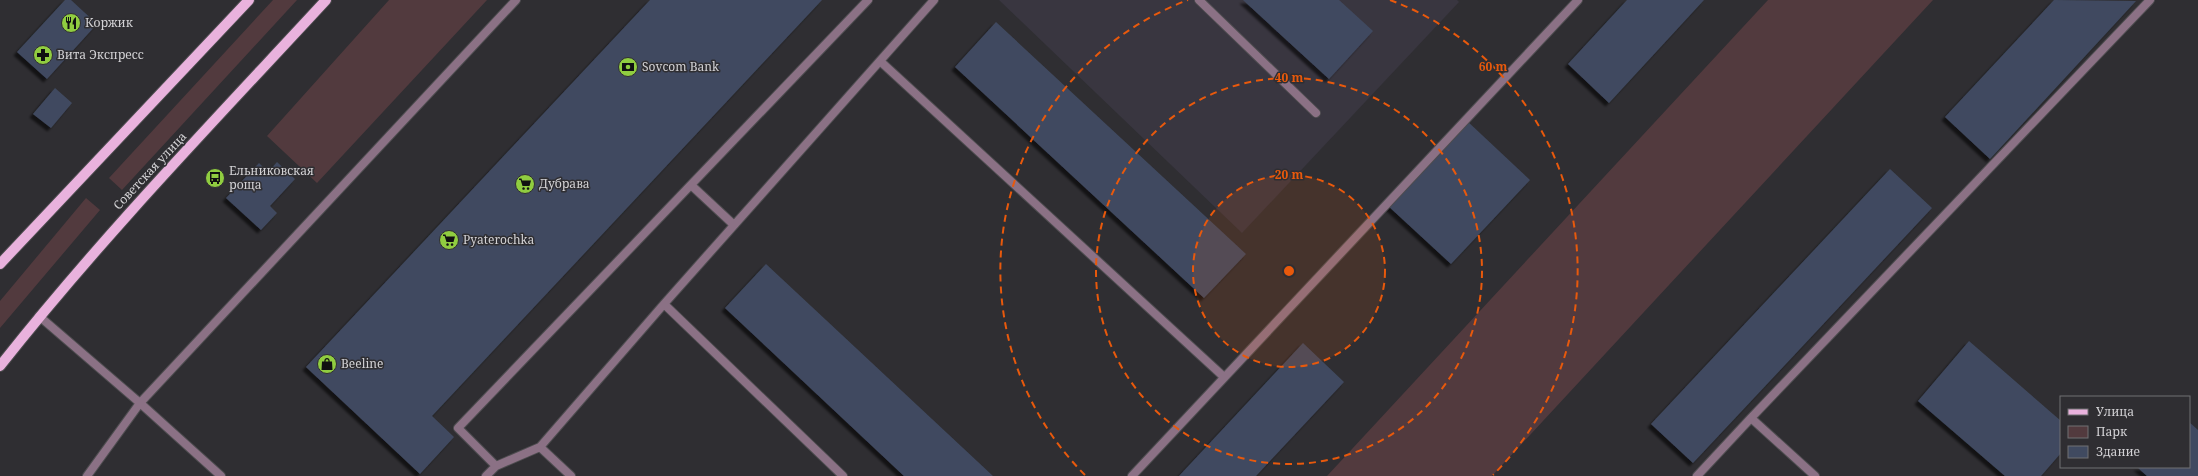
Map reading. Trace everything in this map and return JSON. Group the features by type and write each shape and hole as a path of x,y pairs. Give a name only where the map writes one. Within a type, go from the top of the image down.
{"main road":[{"path":"0,264 249,0"},
{"name":"Советская улица","path":"0,366 39,316 129,213 326,0"}],"street":[{"path":"87,476 140,403 516,0"},
{"path":"496,466 458,428 868,0"},
{"path":"486,476 496,466 540,447 664,304 934,0"},
{"path":"1199,0 1316,112"},
{"path":"1132,476 1578,0"},
{"path":"1697,476 1750,418 2150,0"},
{"path":"880,60 1224,378"},
{"path":"691,185 734,225"},
{"path":"664,304 843,476"},
{"path":"39,316 140,403 221,476"},
{"path":"1750,418 1815,476"},
{"path":"540,447 571,476"}],"shaded area":[{"path":"999,0 1457,0 1459,2 1242,233"}],"green space":[{"path":"273,0 297,0 122,190 109,178"},
{"path":"389,0 487,0 317,183 267,136"},
{"path":"1768,0 1933,0 1492,476 1327,476"},
{"path":"86,198 100,210 0,328 0,301"}],"building":[{"path":"65,0 71,0 97,24 47,79 17,52"},
{"path":"650,0 822,0 432,416 454,437 420,474 306,367"},
{"path":"1243,0 1339,0 1373,31 1329,79"},
{"path":"1627,0 1704,0 1609,103 1568,64"},
{"path":"2054,0 2136,1 1990,159 1945,117"},
{"path":"996,22 1246,254 1204,298 955,67"},
{"path":"55,88 72,103 51,128 33,114"},
{"path":"1466,120 1530,180 1451,264 1386,204"},
{"path":"277,162 295,179 270,206 277,213 261,230 226,198 259,163 268,172"},
{"path":"1890,169 1932,208 1693,463 1651,424"},
{"path":"766,264 993,476 904,476 725,308"},
{"path":"1969,341 2060,420 2060,454 2041,476 2005,476 1918,401"},
{"path":"1303,343 1344,382 1256,476 1179,476"},
{"path":"2190,423 2198,430 2198,476 2147,476 2138,468 2190,468"}],"place":[{"name":"Коржик","path":"71,23"},
{"name":"Вита Экспресс","path":"43,55"},
{"name":"Sovcom Bank","path":"628,67"},
{"name":"Ельниковская роща","path":"215,178"},
{"name":"Дубрава","path":"525,184"},
{"name":"Pyaterochka","path":"449,240"},
{"name":"Beeline","path":"327,364"}]}
